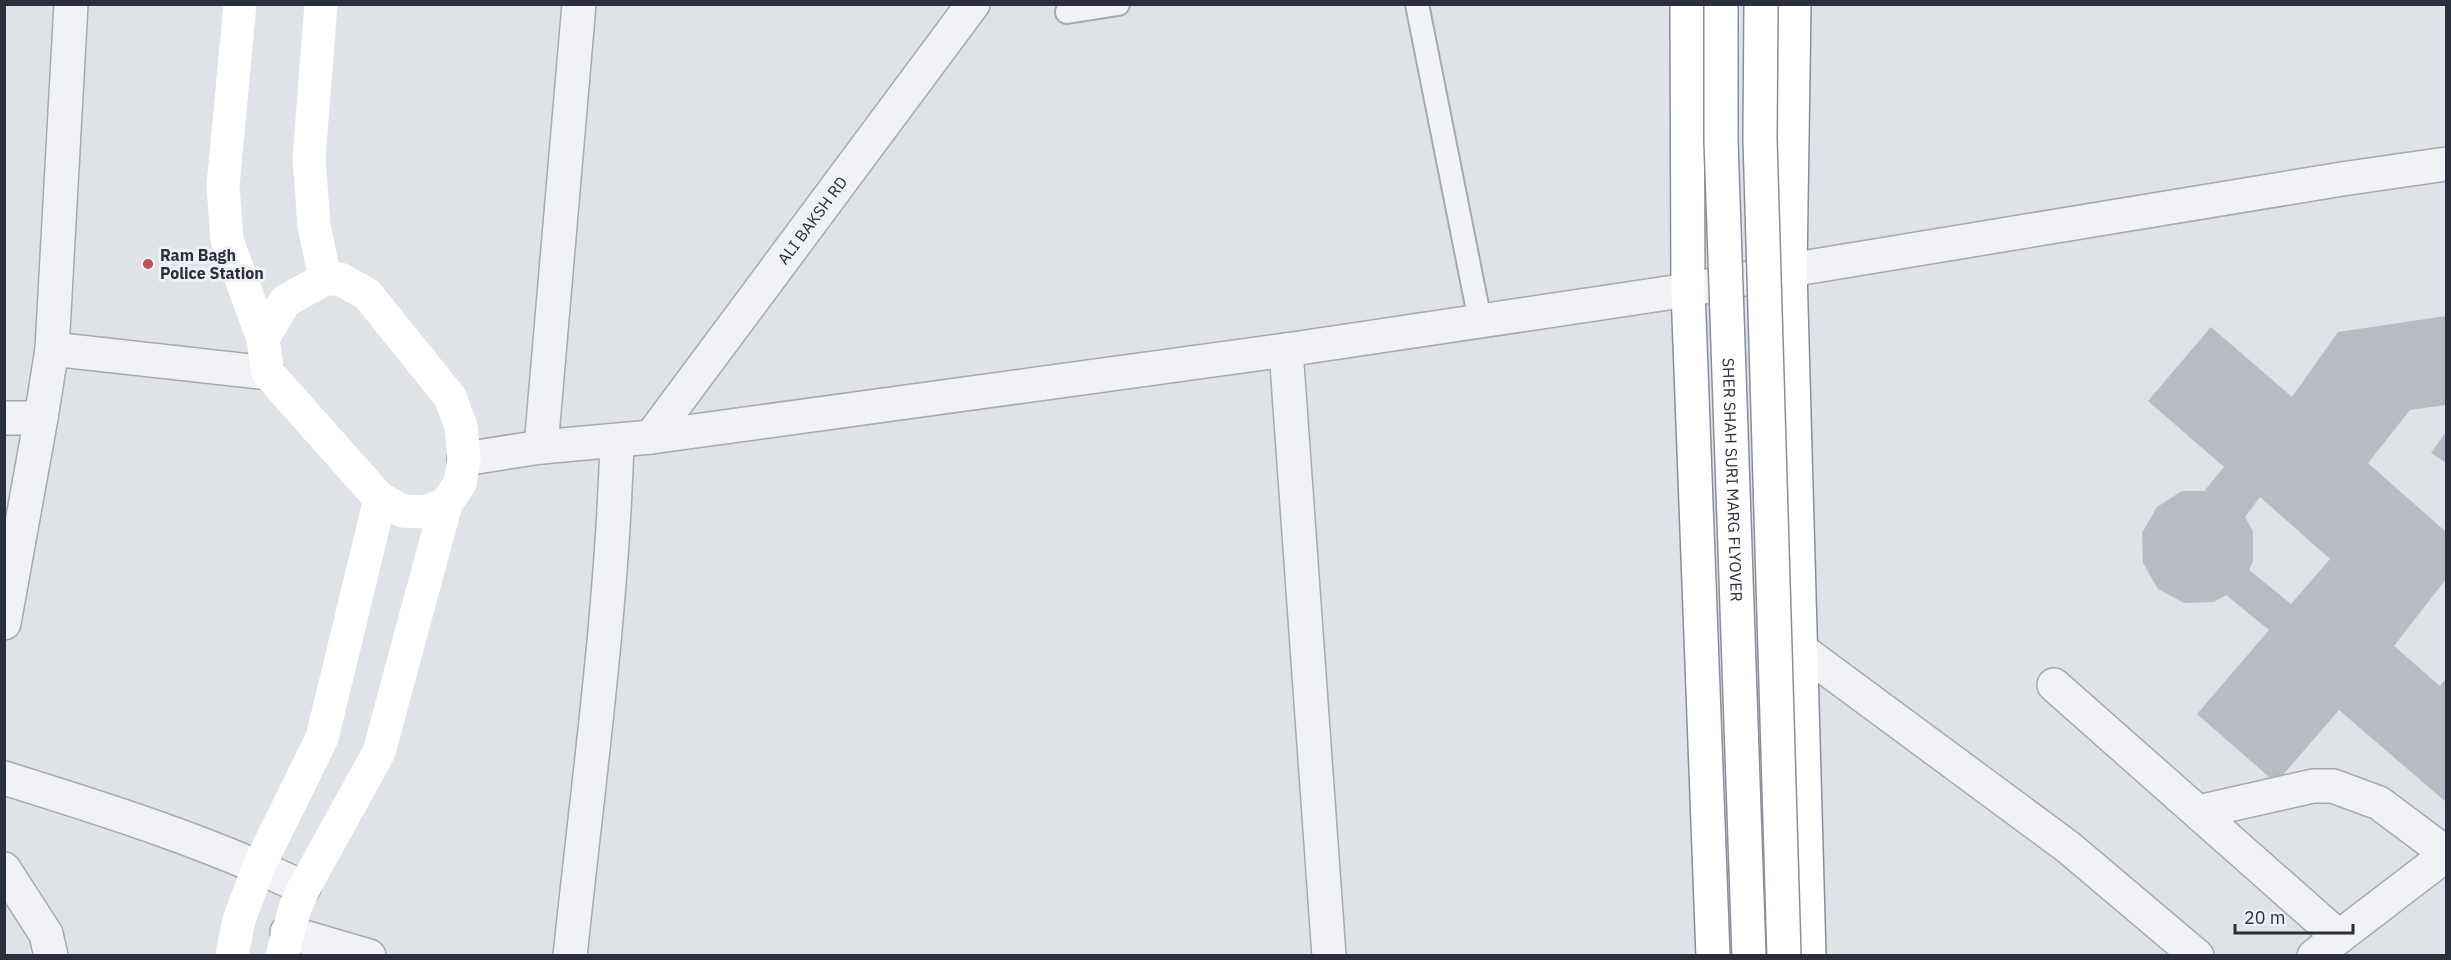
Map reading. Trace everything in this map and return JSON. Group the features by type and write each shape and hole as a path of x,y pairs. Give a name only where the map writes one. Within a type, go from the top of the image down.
{"main road":[{"path":"240,4 223,186 227,240 263,339 268,372 380,499 403,511 424,512 446,504"},
{"path":"321,4 309,158 314,225 325,279"},
{"path":"1687,4 1688,290 1713,956"},
{"name":"SHER SHAH SURI MARG FLYOVER","path":"1721,4 1721,141 1749,956"},
{"path":"1761,4 1760,139 1784,956"},
{"path":"1794,4 1790,270 1809,956"},
{"path":"263,339 285,301 325,279 340,279 367,294 450,397 461,426 464,459 460,483 446,504 379,752 304,888 284,944"},
{"path":"232,956 239,920 259,866 322,738 380,499"}],"street":[{"path":"4,623 41,418 51,349 71,4"},
{"path":"541,447 579,4"},
{"name":"ALI BAKSH RD","path":"651,437 973,4"},
{"path":"464,459 541,447 651,437 1286,350 1688,290 1790,270 2446,164"},
{"path":"51,349 268,372"},
{"path":"1286,350 1329,956"},
{"path":"4,418 41,418"},
{"path":"570,956 608,603 614,531 617,441"},
{"path":"1800,649 2068,847 2197,956"},
{"path":"2054,685 2198,812 2327,946 2446,854 2379,803 2333,786 2313,786 2198,812"},
{"path":"4,778 160,827 259,866 304,888"},
{"path":"4,869 46,934 51,956"},
{"path":"284,944 369,956"}],"lane":[{"path":"1067,12 1118,4"},
{"path":"1417,4 1479,321"}],"building":[{"path":"2446,316 2446,405 2410,410 2368,463 2446,532 2446,579 2394,646 2440,686 2446,679 2446,802 2339,710 2276,783 2197,714 2269,630 2226,595 2214,602 2184,603 2158,589 2143,563 2142,533 2157,507 2182,491 2207,491 2205,490 2224,467 2148,401 2211,327 2292,397 2338,332","holes":["2260,497 2330,559 2291,604 2249,570 2253,561 2253,531 2245,517"]},
{"path":"2446,432 2446,463 2431,453"}],"place":[{"name":"Ram Bagh Police Station","path":"148,264"}]}
